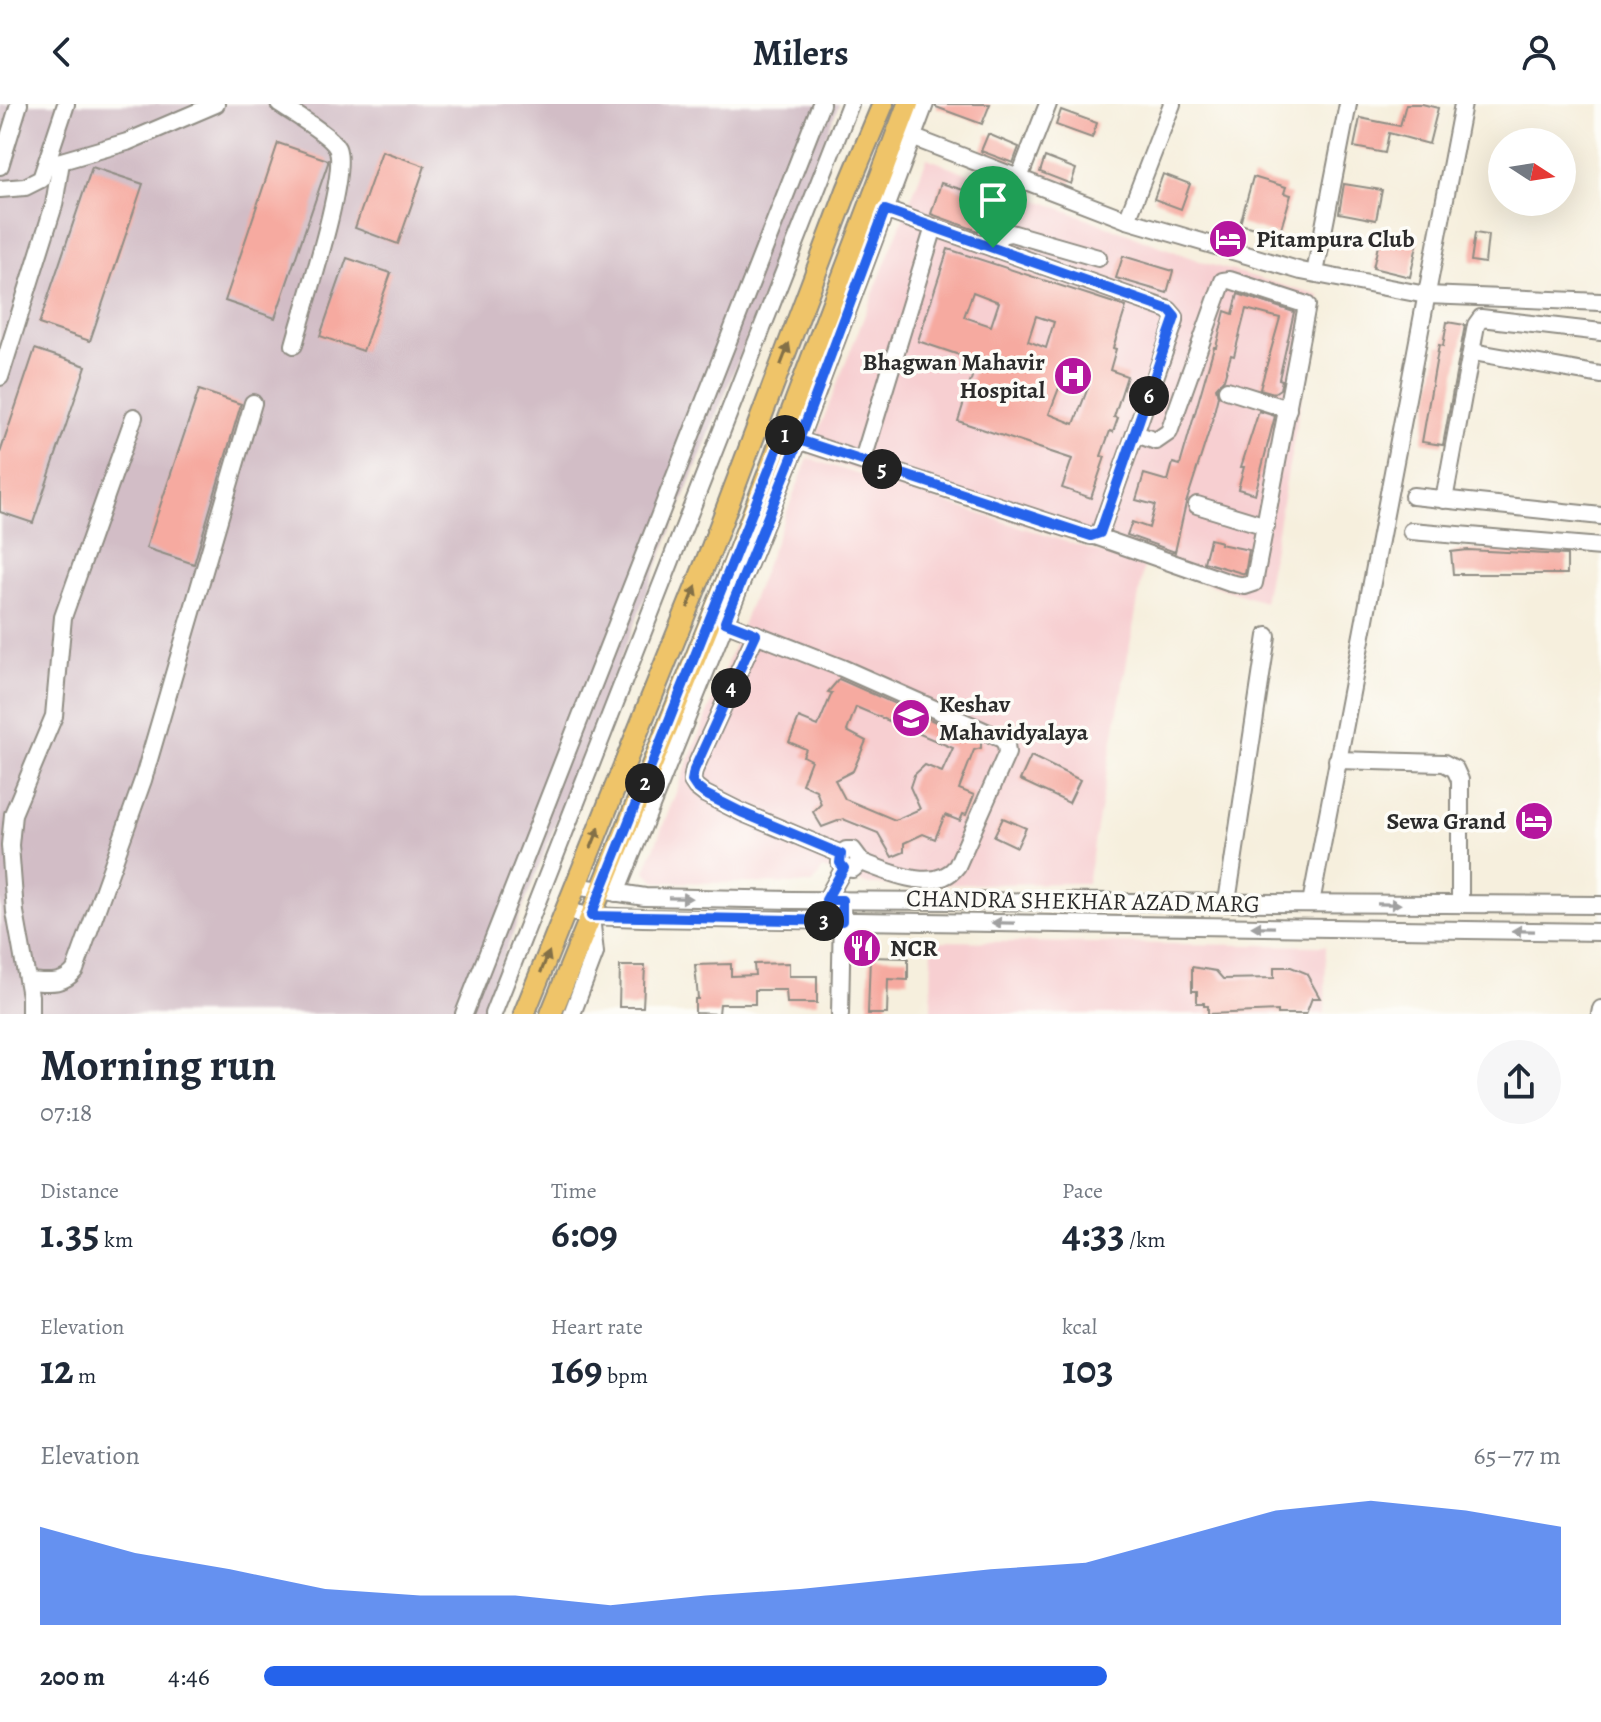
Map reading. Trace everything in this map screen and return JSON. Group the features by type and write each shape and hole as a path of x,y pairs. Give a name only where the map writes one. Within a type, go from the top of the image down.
{"main road":[{"path":"524,1014 712,547 847,190 883,104"},
{"path":"551,1014 591,916 609,892 791,438 905,134 908,104"},
{"path":"847,190 878,205"}],"street":[{"path":"0,166 19,104"},
{"path":"0,377 54,205 54,161 66,104"},
{"path":"0,189 33,184 41,179 54,161 127,142 216,104"},
{"path":"279,104 336,145 340,158 337,189 294,345"},
{"path":"464,1014 821,104"},
{"path":"493,1014 850,104"},
{"path":"925,104 905,134 1127,220 1315,273 1426,295 1601,302"},
{"path":"1019,178 1048,104"},
{"path":"1127,220 1172,104"},
{"path":"1315,273 1348,104"},
{"path":"1311,903 1463,104"},
{"path":"878,205 1173,313 1175,321 1136,434 1100,533 1095,536"},
{"path":"867,463 865,453 934,227"},
{"path":"993,248 1001,235 1011,233 1098,258"},
{"path":"791,438 1230,583 1249,586 1257,578 1307,305 1230,280 1223,281 1169,432 1156,441 1136,434"},
{"path":"1444,500 1476,325 1481,318 1485,299"},
{"path":"1481,318 1601,332"},
{"path":"1473,352 1601,375"},
{"path":"1227,390 1288,409"},
{"path":"28,981 61,982 75,970 143,780 253,403"},
{"path":"30,1014 28,981 15,912 10,845 13,814 54,716 63,617 134,417"},
{"path":"1413,496 1601,516"},
{"path":"1197,505 1266,526"},
{"path":"1411,531 1601,547"},
{"path":"719,619 842,668 1002,739 1007,753 952,874 912,879 848,861 743,813 696,787 692,781 694,770 756,634"},
{"path":"1227,902 1267,636"},
{"path":"1337,760 1444,763 1455,769 1460,780 1460,904"},
{"path":"840,1014 842,921 834,900 848,861"},
{"name":"CHANDRA SHEKHAR AZAD MARG","path":"575,886 645,897 1601,905"},
{"name":"CHANDRA SHEKHAR AZAD MARG","path":"565,911 591,916 1601,932"},
{"path":"572,1014 595,953 591,916"}],"shaded area":[{"path":"0,104 839,104 481,1014 0,1014"},
{"name":"Bhagwan Mahavir Hospital","path":"927,158 1205,263 1320,296 1264,602 809,455"},
{"name":"Keshav Mahavidyalaya","path":"808,458 1144,567 1087,883 869,885 823,869 813,884 657,882 645,871"},
{"path":"932,941 1326,946 1325,1014 931,1014"}],"building":[{"path":"936,104 990,104 982,124 936,107"},
{"path":"1406,104 1438,108 1429,144 1389,133 1385,153 1354,147 1360,118 1400,126"},
{"path":"1061,110 1097,123 1092,138 1056,125"},
{"path":"988,134 1019,147 1013,163 981,151"},
{"path":"278,143 328,160 328,163 275,318 225,301"},
{"path":"382,151 425,166 398,244 355,228"},
{"path":"1045,157 1076,169 1071,184 1040,172"},
{"path":"92,167 143,184 90,341 39,324"},
{"path":"1163,174 1190,184 1181,209 1154,199"},
{"path":"1253,177 1286,187 1284,193 1291,195 1279,235 1240,224"},
{"path":"941,183 989,198 978,231 931,214"},
{"path":"1344,184 1382,190 1376,220 1339,213"},
{"path":"1381,232 1418,241 1410,277 1373,268"},
{"path":"1475,233 1488,235 1485,263 1471,261"},
{"path":"948,249 1126,307 1113,348 1116,349 1110,370 1127,376 1114,417 1118,418 1101,456 1105,457 1091,498 1062,488 1072,459 958,421 977,361 918,341","holes":["973,292 999,302 991,326 964,317","1036,316 1054,322 1046,348 1028,341","1064,375 1089,385 1074,424 1049,414"]},
{"path":"1123,256 1173,271 1167,293 1116,278"},
{"path":"347,258 391,273 363,351 320,336"},
{"path":"1238,294 1294,312 1279,379 1282,380 1280,389 1274,393 1260,389 1280,318 1246,309 1234,356 1231,355 1224,379 1216,388 1218,396 1211,425 1186,503 1175,552 1127,535 1132,522 1149,528 1155,505 1136,500 1144,474 1168,481 1173,463 1180,465 1225,311 1233,314"},
{"path":"1447,322 1465,325 1443,445 1422,442 1439,345 1443,346"},
{"path":"35,349 86,366 33,523 0,512 0,453"},
{"path":"199,390 241,404 194,564 146,548"},
{"path":"1259,411 1275,416 1255,494 1238,489 1244,467 1241,467"},
{"path":"1210,539 1249,550 1245,574 1204,562"},
{"path":"1468,550 1567,555 1567,574 1453,574 1451,552"},
{"path":"839,679 981,742 981,748 974,750 959,789 974,795 966,815 963,814 960,821 945,815 935,839 923,834 904,843 904,852 892,857 878,833 843,819 822,827 813,812 821,804 816,790 802,784 811,760 803,756 806,749 789,742 799,718 818,726 832,693 828,692","holes":["856,707 953,748 942,772 925,765 914,775 910,787 920,809 895,820 845,799 835,780 853,771 866,741 847,731"]},
{"path":"1031,756 1080,780 1069,803 1020,780"},
{"path":"1003,818 1026,828 1017,847 994,836"},
{"path":"870,957 908,958 908,980 888,979 887,1014 868,1014"},
{"path":"789,963 789,976 817,976 817,1003 787,1003 786,990 755,990 755,1004 720,1004 719,1014 695,1013 695,999 698,999 695,965 731,964 731,976 755,975 754,964"},
{"path":"620,966 645,966 643,1007 619,1007"},
{"path":"1192,967 1216,971 1223,979 1274,978 1274,967 1291,967 1306,973 1320,998 1312,998 1306,1014 1278,1014 1278,1011 1208,1014 1208,1006 1197,1003 1197,991 1192,991"}],"place":[{"name":"Pitampura Club","path":"1228,239"},
{"name":"Bhagwan Mahavir Hospital","path":"1073,376"},
{"name":"Keshav Mahavidyalaya","path":"911,718"},
{"name":"Sewa Grand","path":"1534,821"},
{"name":"NCR","path":"862,948"}],"route":[{"path":"993,248 885,210 799,440 783,435 591,916 842,921 842,900 826,900 844,868 840,863 841,854 743,813 705,794 692,781 694,770 756,634 725,622 799,440 1091,536 1099,535 1175,317 1169,310 993,248"}]}
